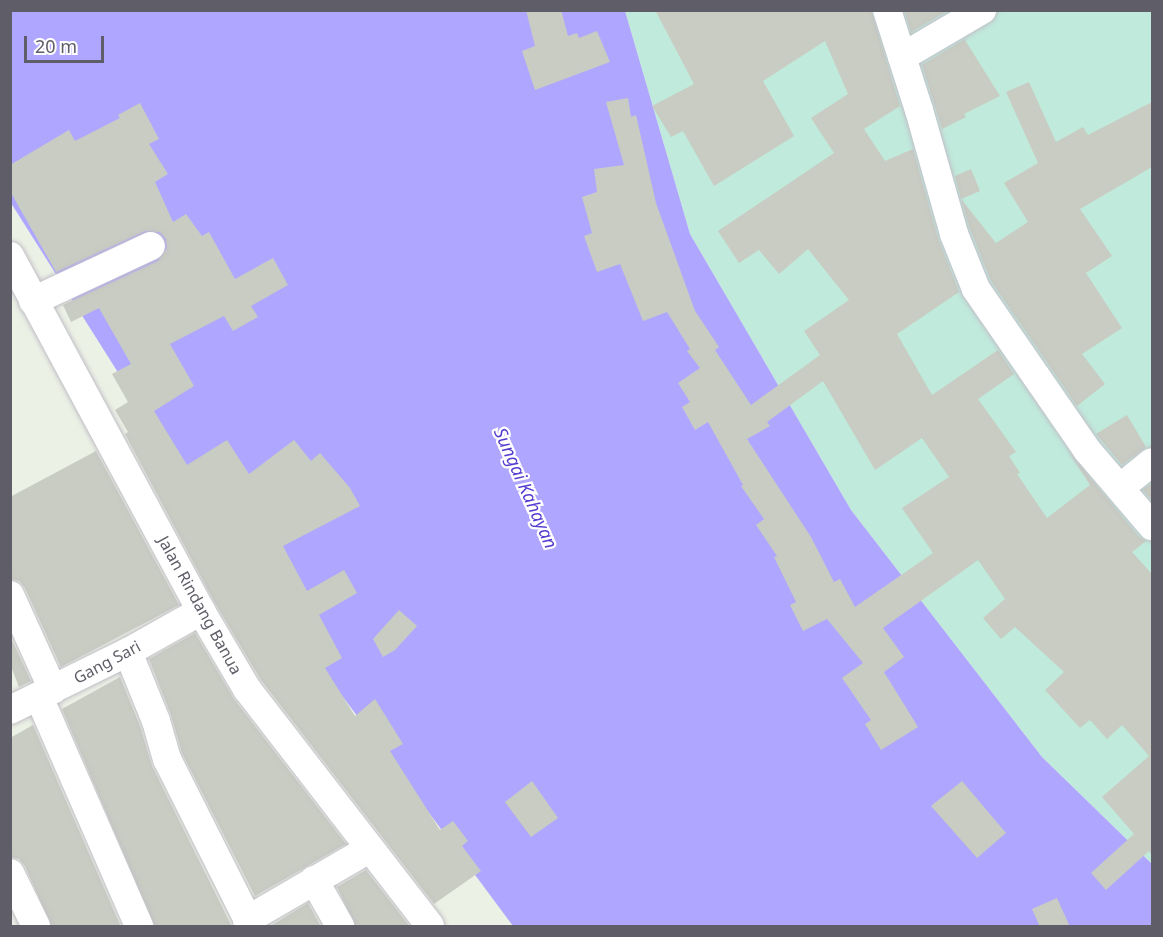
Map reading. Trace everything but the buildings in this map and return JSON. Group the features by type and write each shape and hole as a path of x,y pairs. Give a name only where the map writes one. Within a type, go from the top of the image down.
{"street":[{"path":"886,10 954,234 976,289 1087,450 1152,526"},
{"path":"902,57 982,10"},
{"path":"33,301 151,246"},
{"name":"Jalan Rindang Banua","path":"10,256 201,610 247,689 430,927"},
{"path":"1120,489 1152,462"},
{"path":"10,595 46,693 139,927"},
{"name":"Gang Sari","path":"10,710 128,652 201,610"},
{"path":"128,652 156,721 167,759 249,923 314,880 369,849"},
{"path":"10,873 36,927"},
{"path":"314,880 340,927"}],"shaded area":[{"path":"625,11 1152,11 1152,864 1042,757 851,510 690,234"}],"water":[{"name":"Sungai Kahayan","path":"11,11 625,11 690,234 851,510 1042,757 1152,864 1152,926 513,926 208,515 11,203"}]}
